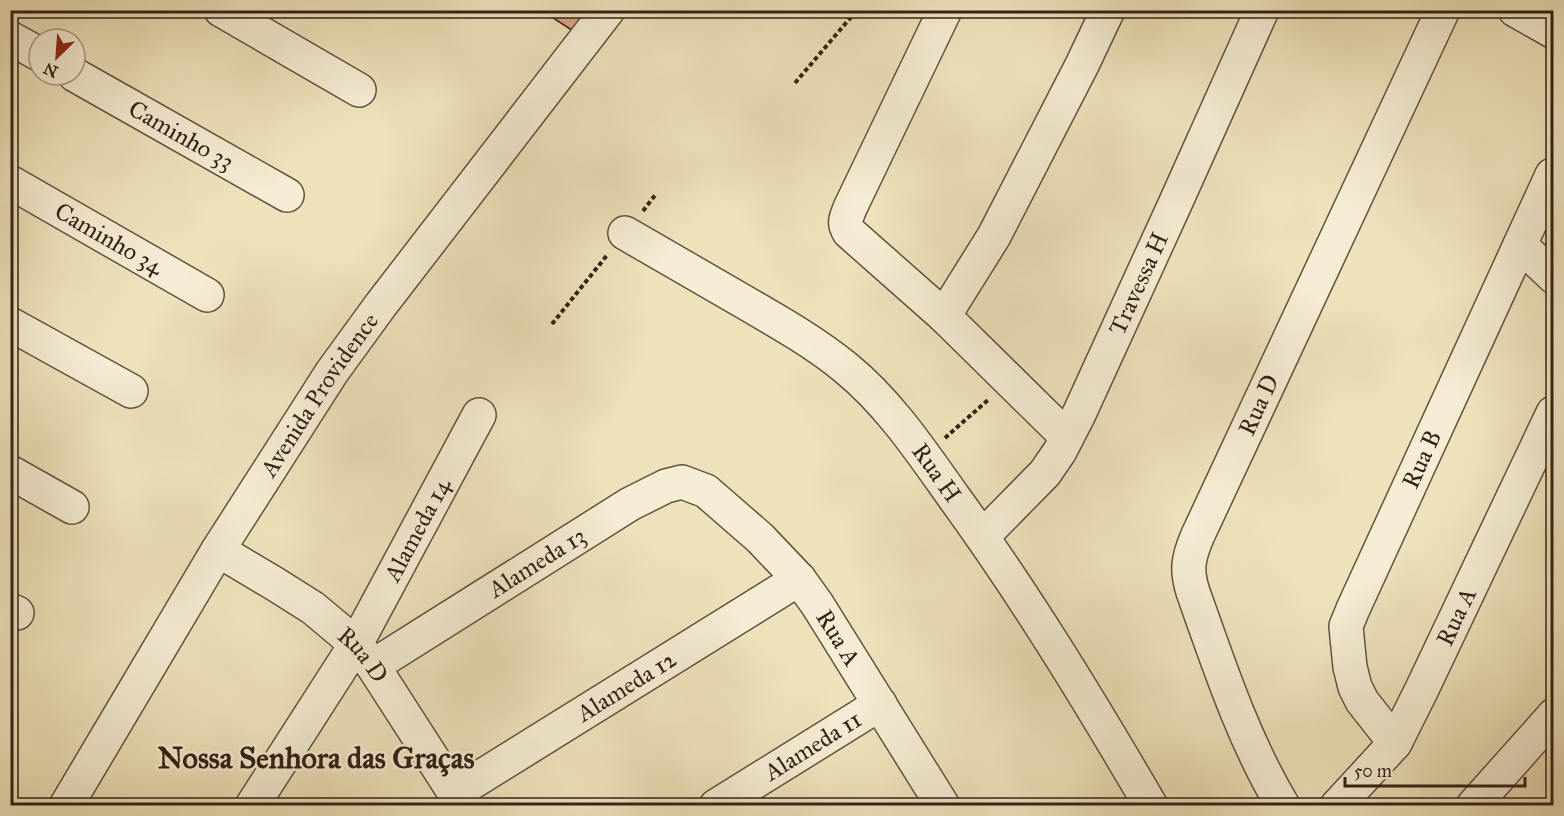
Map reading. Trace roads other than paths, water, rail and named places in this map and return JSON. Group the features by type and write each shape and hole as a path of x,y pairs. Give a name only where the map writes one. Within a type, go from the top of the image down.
{"street":[{"path":"221,10 359,90"},
{"name":"Avenida Providence","path":"66,806 218,550 332,372 380,306 608,10"},
{"path":"945,10 850,208 845,225 849,232 944,316 1067,437"},
{"path":"944,316 993,236 1108,10"},
{"name":"Travessa H","path":"982,536 1045,473 1067,437 1262,10"},
{"name":"Rua D","path":"1283,806 1233,705 1192,592 1188,576 1191,551 1443,10"},
{"path":"1515,10 1554,32"},
{"path":"10,38 27,47"},
{"name":"Caminho 33","path":"87,82 287,195"},
{"name":"Rua B","path":"1395,743 1362,701 1354,687 1347,626 1552,175"},
{"name":"Caminho 34","path":"10,182 207,295"},
{"name":"Rua H","path":"625,233 802,337 845,367 875,394 924,455 1045,630 1093,706 1151,806"},
{"path":"1520,244 1554,277"},
{"path":"10,324 131,391"},
{"name":"Rua A","path":"1337,806 1395,743 1553,413"},
{"name":"Alameda 14","path":"252,806 365,655 479,415"},
{"path":"10,472 72,507"},
{"name":"Alameda 13","path":"365,655 652,492 682,482 706,491"},
{"name":"Rua A","path":"706,491 760,538 799,579 817,604 943,806"},
{"name":"Rua D","path":"218,550 313,608 365,655 459,799"},
{"name":"Alameda 12","path":"459,799 799,579"},
{"name":"Alameda 11","path":"716,806 880,704"},
{"path":"1473,806 1554,715"}],"district":[{"name":"Nossa Senhora das Graças","path":"316,758"}]}
